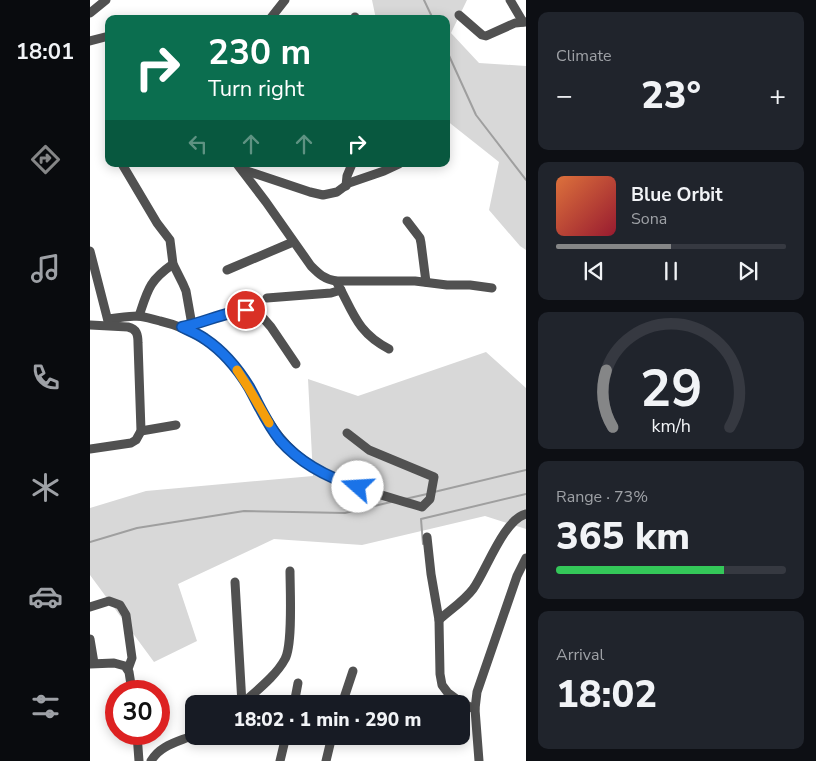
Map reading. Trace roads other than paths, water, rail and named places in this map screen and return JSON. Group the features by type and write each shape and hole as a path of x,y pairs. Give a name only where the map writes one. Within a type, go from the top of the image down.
{"street":[{"path":"90,13 106,0"},
{"path":"273,15 284,0"},
{"path":"459,15 482,35 486,36 506,27 524,22 510,0"},
{"path":"90,41 105,37"},
{"path":"124,167 157,223 170,240 173,264 186,291 192,325"},
{"path":"243,167 323,195 337,192 349,183 393,167"},
{"path":"243,167 294,242 317,272 327,280 415,281 447,286 470,285 492,288"},
{"path":"346,186 351,167"},
{"path":"407,221 420,238 426,282"},
{"path":"226,270 294,242"},
{"path":"90,250 108,322"},
{"path":"139,316 151,285 158,276 173,264"},
{"path":"336,281 362,328 370,337 389,349"},
{"path":"267,298 331,293 341,290"},
{"path":"182,327 241,311 253,311 271,327 296,364"},
{"path":"90,325 122,317 139,316 182,327 207,340 229,361 248,387 276,434 286,446 310,465 342,482 422,506 430,500 434,477 369,450 347,433"},
{"path":"90,449 131,443 136,440 140,431 137,334 134,328 108,322"},
{"path":"140,431 176,425"},
{"path":"438,620 472,590 506,532 517,518 526,514"},
{"path":"427,537 438,620 440,674 442,685 450,695"},
{"path":"478,761 475,709 477,692 517,576 526,558"},
{"path":"252,695 274,674 285,660 287,654 290,631 290,571"},
{"path":"235,582 241,695"},
{"path":"90,607 109,601 120,605 126,615 132,658 128,669 130,680"},
{"path":"90,638 92,663 114,663 128,669"},
{"path":"345,695 353,670"},
{"path":"296,695 298,683"},
{"path":"470,707 475,709"},
{"path":"151,761 166,746 185,739"},
{"path":"138,745 139,761"},
{"path":"280,761 284,745"},
{"path":"326,761 330,745"}],"waterway":[{"path":"424,0 431,15"},
{"path":"450,58 476,115 526,180"},
{"path":"434,492 526,470"},
{"path":"405,499 427,494"},
{"path":"423,544 421,519 526,494"},
{"path":"90,542 137,528 244,511 345,513 391,502"}]}
